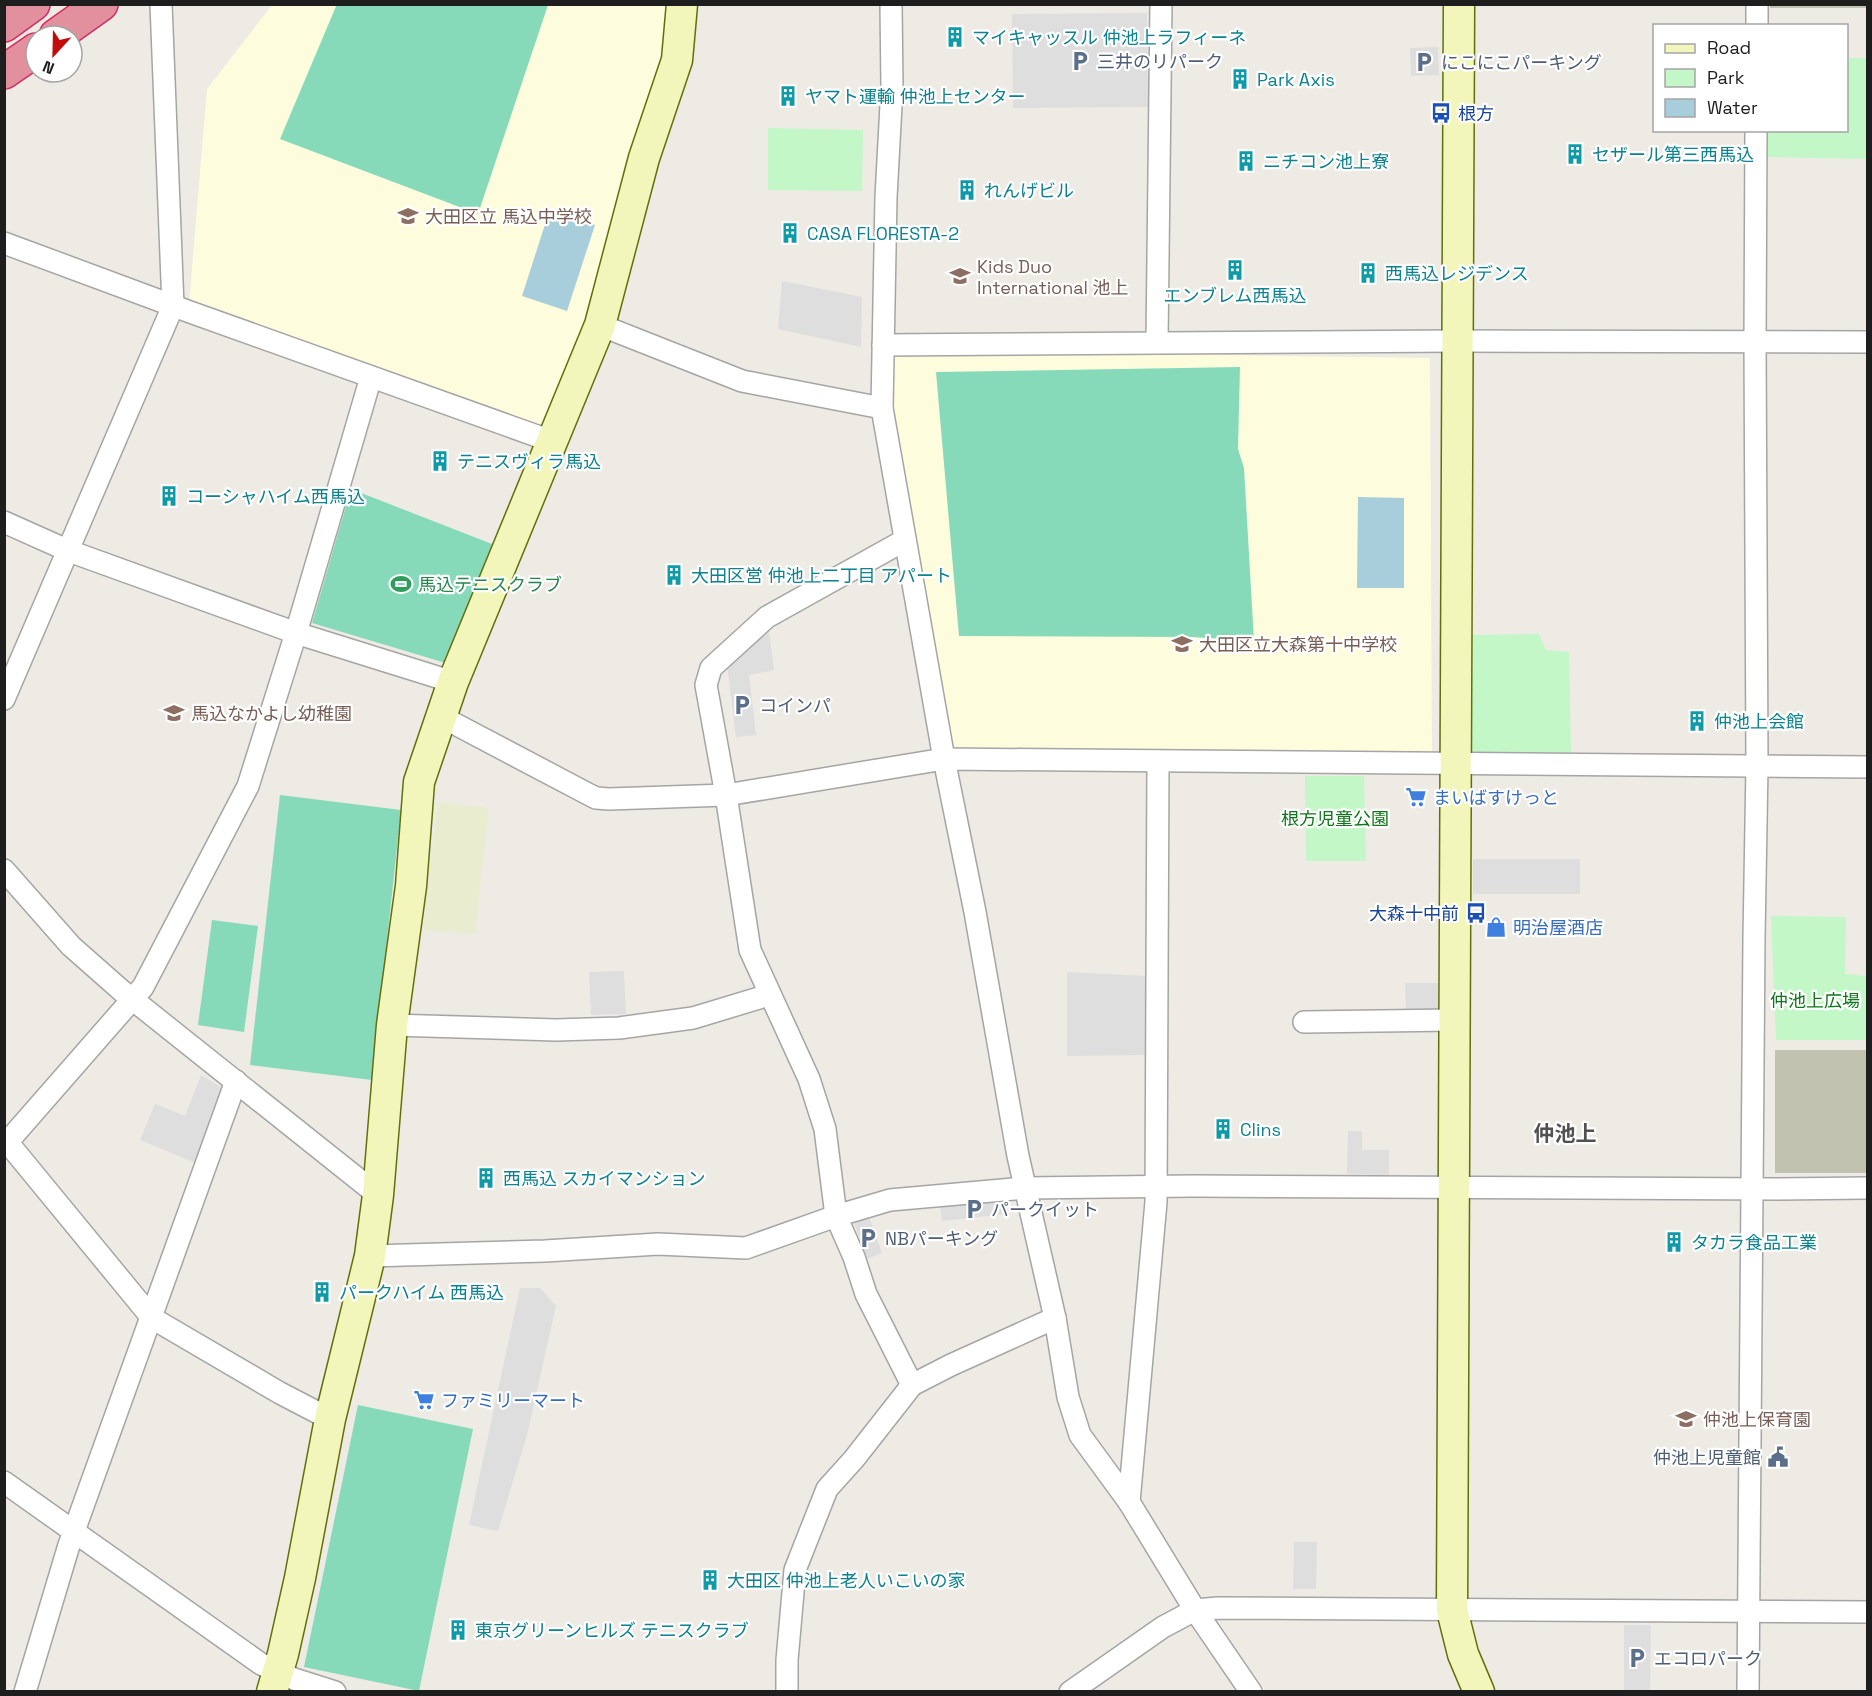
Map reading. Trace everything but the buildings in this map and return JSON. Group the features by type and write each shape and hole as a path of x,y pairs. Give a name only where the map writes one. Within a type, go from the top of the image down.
{"highway":[{"path":"4,25 33,4"},
{"path":"73,24 101,4"},
{"path":"4,72 24,58"}],"street":[{"path":"4,699 173,306 161,4"},
{"path":"275,1682 300,1578 330,1419 370,1256 378,1195 392,1025 411,886 419,782 453,682 600,326 644,158 677,60 682,4"},
{"path":"891,4 892,87 886,197 882,408 944,759 975,912 1025,1188 1055,1318 1068,1397 1080,1435 1129,1502 1195,1610 1251,1692"},
{"path":"1157,342 1161,4"},
{"path":"1459,4 1452,1610 1460,1646 1479,1692"},
{"path":"1756,24 1757,4"},
{"path":"1748,1692 1758,766 1756,132"},
{"path":"4,243 551,441"},
{"path":"600,326 742,381 882,408"},
{"path":"883,345 1755,340 1868,342"},
{"path":"330,1419 280,1393 152,1318 6,1143 134,1000 143,987 248,786 296,633 371,377"},
{"path":"4,522 69,551 296,633 453,682"},
{"path":"905,540 767,617 711,668 706,685 750,950 809,1079 825,1129 836,1216 854,1257 866,1294 912,1385"},
{"path":"440,716 596,798 726,795 944,759 1868,767"},
{"path":"1129,1502 1156,1186 1158,761"},
{"path":"4,870 71,946 134,1000 378,1195"},
{"path":"392,1025 556,1030 619,1028 693,1018 769,995"},
{"path":"1304,1022 1454,1020"},
{"path":"26,1692 75,1532 236,1081"},
{"path":"370,1256 545,1251 658,1244 746,1248 836,1216 890,1200 1025,1188 1156,1186 1868,1188"},
{"path":"787,1692 787,1660 795,1570 827,1489 854,1459 912,1385 1055,1318"},
{"path":"4,1482 261,1664 275,1682 335,1692"},
{"path":"1070,1692 1163,1627 1195,1610 1218,1608 1868,1612"}],"shaded area":[{"path":"1867,4 1868,8 1770,8 1770,5"},
{"name":"大田区立 馬込中学校","path":"272,5 671,5 673,22 595,308 545,421 538,425 189,304 207,89"},
{"name":"三井のリパーク","path":"1147,13 1148,107 1013,108 1012,14"},
{"name":"にこにこパーキング","path":"1438,47 1439,75 1411,76 1410,48"},
{"path":"782,281 862,297 861,347 778,329"},
{"name":"大田区立大森第十中学校","path":"891,350 1430,358 1432,755 952,750 894,428"},
{"name":"コインパ","path":"769,632 774,670 749,675 756,735 736,737 727,664"},
{"path":"438,802 489,808 475,934 423,930"},
{"path":"1473,859 1580,859 1580,894 1473,894"},
{"path":"624,971 626,1014 591,1015 589,972"},
{"path":"1067,972 1145,976 1146,1055 1067,1056"},
{"path":"1405,983 1438,983 1438,1012 1406,1012"},
{"path":"1775,1050 1867,1050 1867,1173 1775,1173"},
{"path":"201,1075 224,1089 196,1163 140,1140 155,1104 185,1116"},
{"path":"1348,1131 1362,1131 1362,1150 1389,1150 1389,1175 1347,1174"},
{"name":"パークイット","path":"1005,1197 1007,1214 942,1221 940,1204"},
{"name":"NBパーキング","path":"869,1217 882,1253 867,1259 854,1223"},
{"path":"520,1288 540,1288 556,1306 527,1435 498,1531 469,1525"},
{"path":"1294,1542 1317,1542 1316,1589 1293,1589"},
{"name":"エコロパーク","path":"1624,1625 1651,1625 1650,1691 1624,1691"}],"green space":[{"path":"337,4 548,5 478,214 280,139"},
{"path":"1848,58 1867,58 1867,159 1764,157 1765,132 1848,132"},
{"path":"768,128 863,130 862,191 768,190"},
{"path":"1240,367 1238,449 1244,468 1254,641 1191,637 959,636 936,372"},
{"name":"馬込テニスクラブ","path":"351,489 492,544 449,664 312,623"},
{"path":"1539,634 1546,650 1569,652 1571,753 1472,752 1470,635"},
{"name":"根方児童公園","path":"1305,776 1364,776 1366,861 1306,861"},
{"path":"280,795 401,810 372,1080 250,1065"},
{"name":"仲池上広場","path":"1771,916 1846,917 1845,974 1867,976 1867,1040 1776,1040"},
{"path":"212,920 258,926 244,1032 198,1025"},
{"path":"358,1405 473,1429 419,1691 304,1667"}],"water":[{"path":"550,209 595,225 567,311 522,296"},
{"path":"1358,497 1404,498 1404,588 1357,588"}],"place":[{"name":"マイキャッスル 仲池上ラフィーネ","path":"955,37"},
{"name":"三井のリパーク","path":"1080,61"},
{"name":"にこにこパーキング","path":"1424,62"},
{"name":"Park Axis","path":"1240,79"},
{"name":"ヤマト運輸 仲池上センター","path":"788,96"},
{"name":"根方","path":"1441,113"},
{"name":"セザール第三西馬込","path":"1575,154"},
{"name":"ニチコン池上寮","path":"1246,161"},
{"name":"れんげビル","path":"967,190"},
{"name":"大田区立 馬込中学校","path":"408,216"},
{"name":"CASA FLORESTA-2","path":"790,233"},
{"name":"エンブレム西馬込","path":"1235,270"},
{"name":"西馬込レジデンス","path":"1368,273"},
{"name":"Kids Duo International 池上","path":"960,276"},
{"name":"テニスヴィラ馬込","path":"440,461"},
{"name":"コーシャハイム西馬込","path":"169,496"},
{"name":"大田区営 仲池上二丁目 アパート","path":"674,575"},
{"name":"馬込テニスクラブ","path":"401,584"},
{"name":"大田区立大森第十中学校","path":"1182,644"},
{"name":"コインパ","path":"742,705"},
{"name":"馬込なかよし幼稚園","path":"174,713"},
{"name":"仲池上会館","path":"1697,721"},
{"name":"まいばすけっと","path":"1416,797"},
{"name":"大森十中前","path":"1476,913"},
{"name":"明治屋酒店","path":"1496,927"},
{"name":"Clins","path":"1223,1129"},
{"name":"西馬込 スカイマンション","path":"486,1178"},
{"name":"パークイット","path":"974,1209"},
{"name":"NBパーキング","path":"868,1238"},
{"name":"タカラ食品工業","path":"1674,1242"},
{"name":"パークハイム 西馬込","path":"322,1292"},
{"name":"ファミリーマート","path":"424,1400"},
{"name":"仲池上保育園","path":"1686,1419"},
{"name":"仲池上児童館","path":"1778,1457"},
{"name":"大田区 仲池上老人いこいの家","path":"710,1580"},
{"name":"東京グリーンヒルズ テニスクラブ","path":"458,1630"},
{"name":"エコロパーク","path":"1637,1658"}],"district":[{"name":"仲池上","path":"1565,1133"}]}
